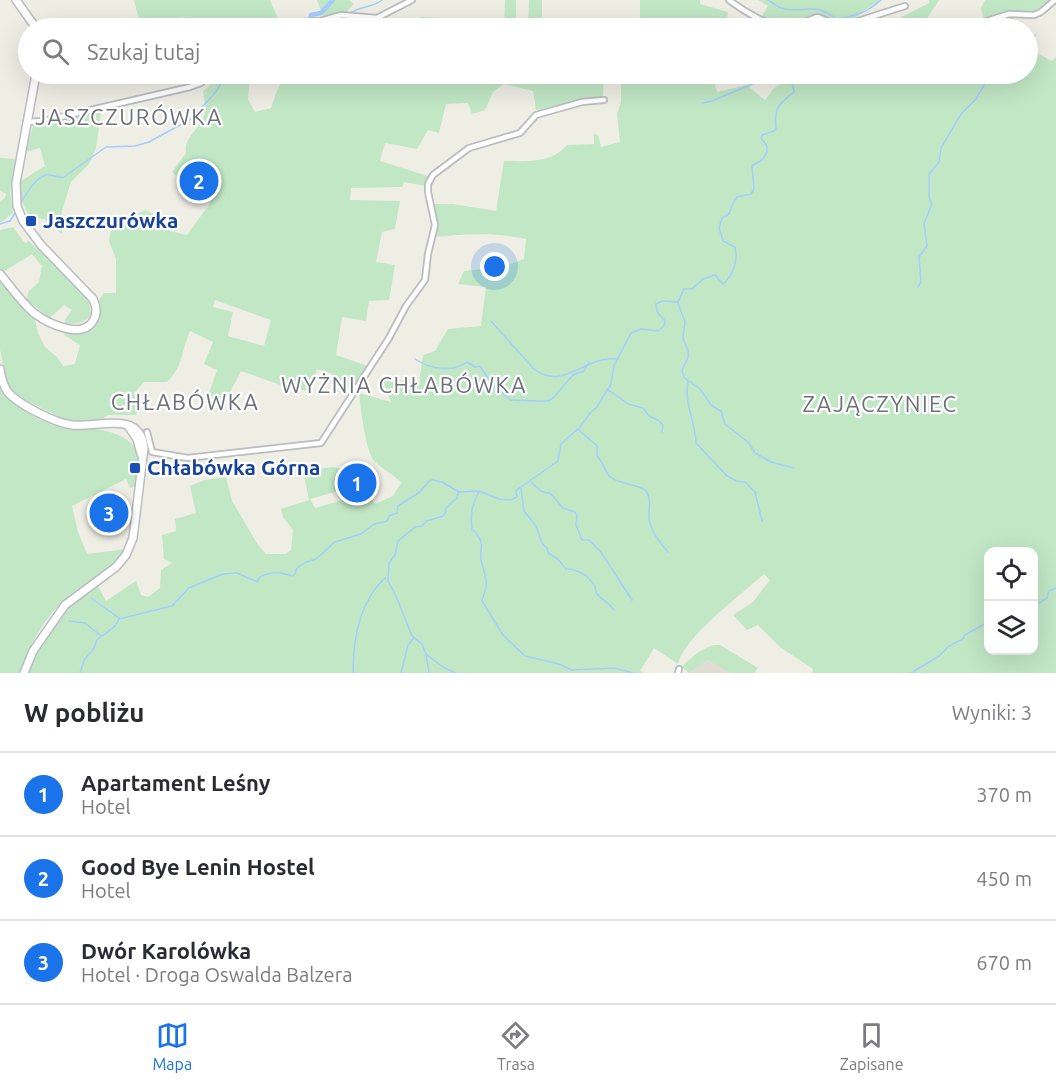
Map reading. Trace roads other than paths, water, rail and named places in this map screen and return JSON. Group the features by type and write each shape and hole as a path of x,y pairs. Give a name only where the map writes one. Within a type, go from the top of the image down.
{"street":[{"path":"16,0 29,18"},
{"path":"330,18 340,15 377,18 412,0"},
{"path":"729,0 742,10 760,18"},
{"path":"996,18 1009,14 1034,15 1055,0"},
{"path":"868,18 905,6"},
{"path":"0,274 27,306 42,318 76,330 87,327 94,319 96,309 93,300 30,231 15,198 34,84"},
{"path":"26,122 44,121 198,84"},
{"path":"147,432 152,452 186,458 321,443 389,338 406,306 425,280 435,225 428,192 428,184 433,175 469,148 520,133 536,115 582,102 604,100"},
{"path":"0,369 4,386 11,395 57,421 74,425 116,422 134,428 142,439 144,452 133,538 126,555 116,567 66,603 28,659 24,673"}],"waterway":[{"path":"311,17 311,15 321,13 333,0"},
{"path":"350,13 382,0"},
{"path":"768,0 789,10 821,10 835,18"},
{"path":"842,18 871,8 881,0"},
{"path":"20,203 42,176 64,177 106,147 135,146 149,142 191,119 221,84"},
{"path":"702,103 752,84"},
{"path":"80,673 84,660 94,648 97,640 115,626 119,619 172,606 189,588 223,574 237,573 257,582 260,577 272,573 292,576 297,568 316,559 335,542 361,534 374,524 387,521 389,516 397,513 398,506 420,492 432,480 442,482 459,492 479,491 499,499 511,500 517,497 518,489 558,461 561,444 597,407 611,384 614,366 631,333 641,329 658,331 664,326 665,321 657,312 656,304 662,301 678,302 684,289 692,289 703,279 715,275 723,284 730,276 736,252 735,247 723,241 719,228 722,218 729,214 737,197 751,194 754,189 752,166 762,160 767,152 767,146 761,138 762,135 776,129 778,107 794,92 792,84"},
{"path":"918,287 921,282 919,257 927,246 924,223 932,204 929,198 929,174 939,162 941,148 961,114 976,99 985,84"},
{"path":"0,224 10,221 17,210"},
{"path":"678,303 685,322 683,338 688,351 688,358 682,370 688,381 687,398 696,443 726,475 736,481 745,482 755,492 762,521"},
{"path":"491,321 533,368 544,375 554,377 564,375 594,362 617,359"},
{"path":"415,359 427,365 448,369 467,362 475,367 480,366 493,386 511,400 538,401 548,401 553,398 573,375 584,371 589,362"},
{"path":"689,381 700,389 712,406 721,411 725,424 749,443 755,453 771,462 794,468"},
{"path":"607,389 628,404 643,408 649,416 663,425 662,432"},
{"path":"579,430 597,446 597,456 609,476 646,491 650,524 656,537 668,552"},
{"path":"531,482 541,491 551,494 563,508 575,512 576,525 582,540 589,540 601,552 632,600"},
{"path":"521,488 524,511 536,526 548,553 559,560 566,569 575,570 587,576 597,593 614,610"},
{"path":"479,491 471,518 472,529 481,543 481,558 486,584 482,601 503,635 525,656 559,664 571,670 614,668 633,673"},
{"path":"455,673 426,654 422,644 412,636 388,581 389,563 395,555 398,541 415,527 443,516 445,509 457,498 458,493"},
{"path":"353,673 354,647 364,609 376,587 385,578"},
{"path":"1038,604 1047,598 1049,591 1056,588"},
{"path":"91,598 119,618"},
{"path":"69,621 85,623 101,636"},
{"path":"911,673 984,624"},
{"path":"401,673 408,645 414,638"},
{"path":"426,654 429,673"}],"place":[{"name":"Good Bye Lenin Hostel","path":"199,181"},
{"name":"Jaszczurówka","path":"31,221"},
{"name":"Chłabówka Górna","path":"135,468"},
{"name":"Apartament Leśny","path":"357,483"},
{"name":"Dwór Karolówka","path":"109,513"}],"district":[{"name":"JASZCZURÓWKA","path":"129,117"},
{"name":"WYŻNIA CHŁABÓWKA","path":"404,385"},
{"name":"CHŁABÓWKA","path":"185,402"},
{"name":"ZAJĄCZYNIEC","path":"880,404"}]}
